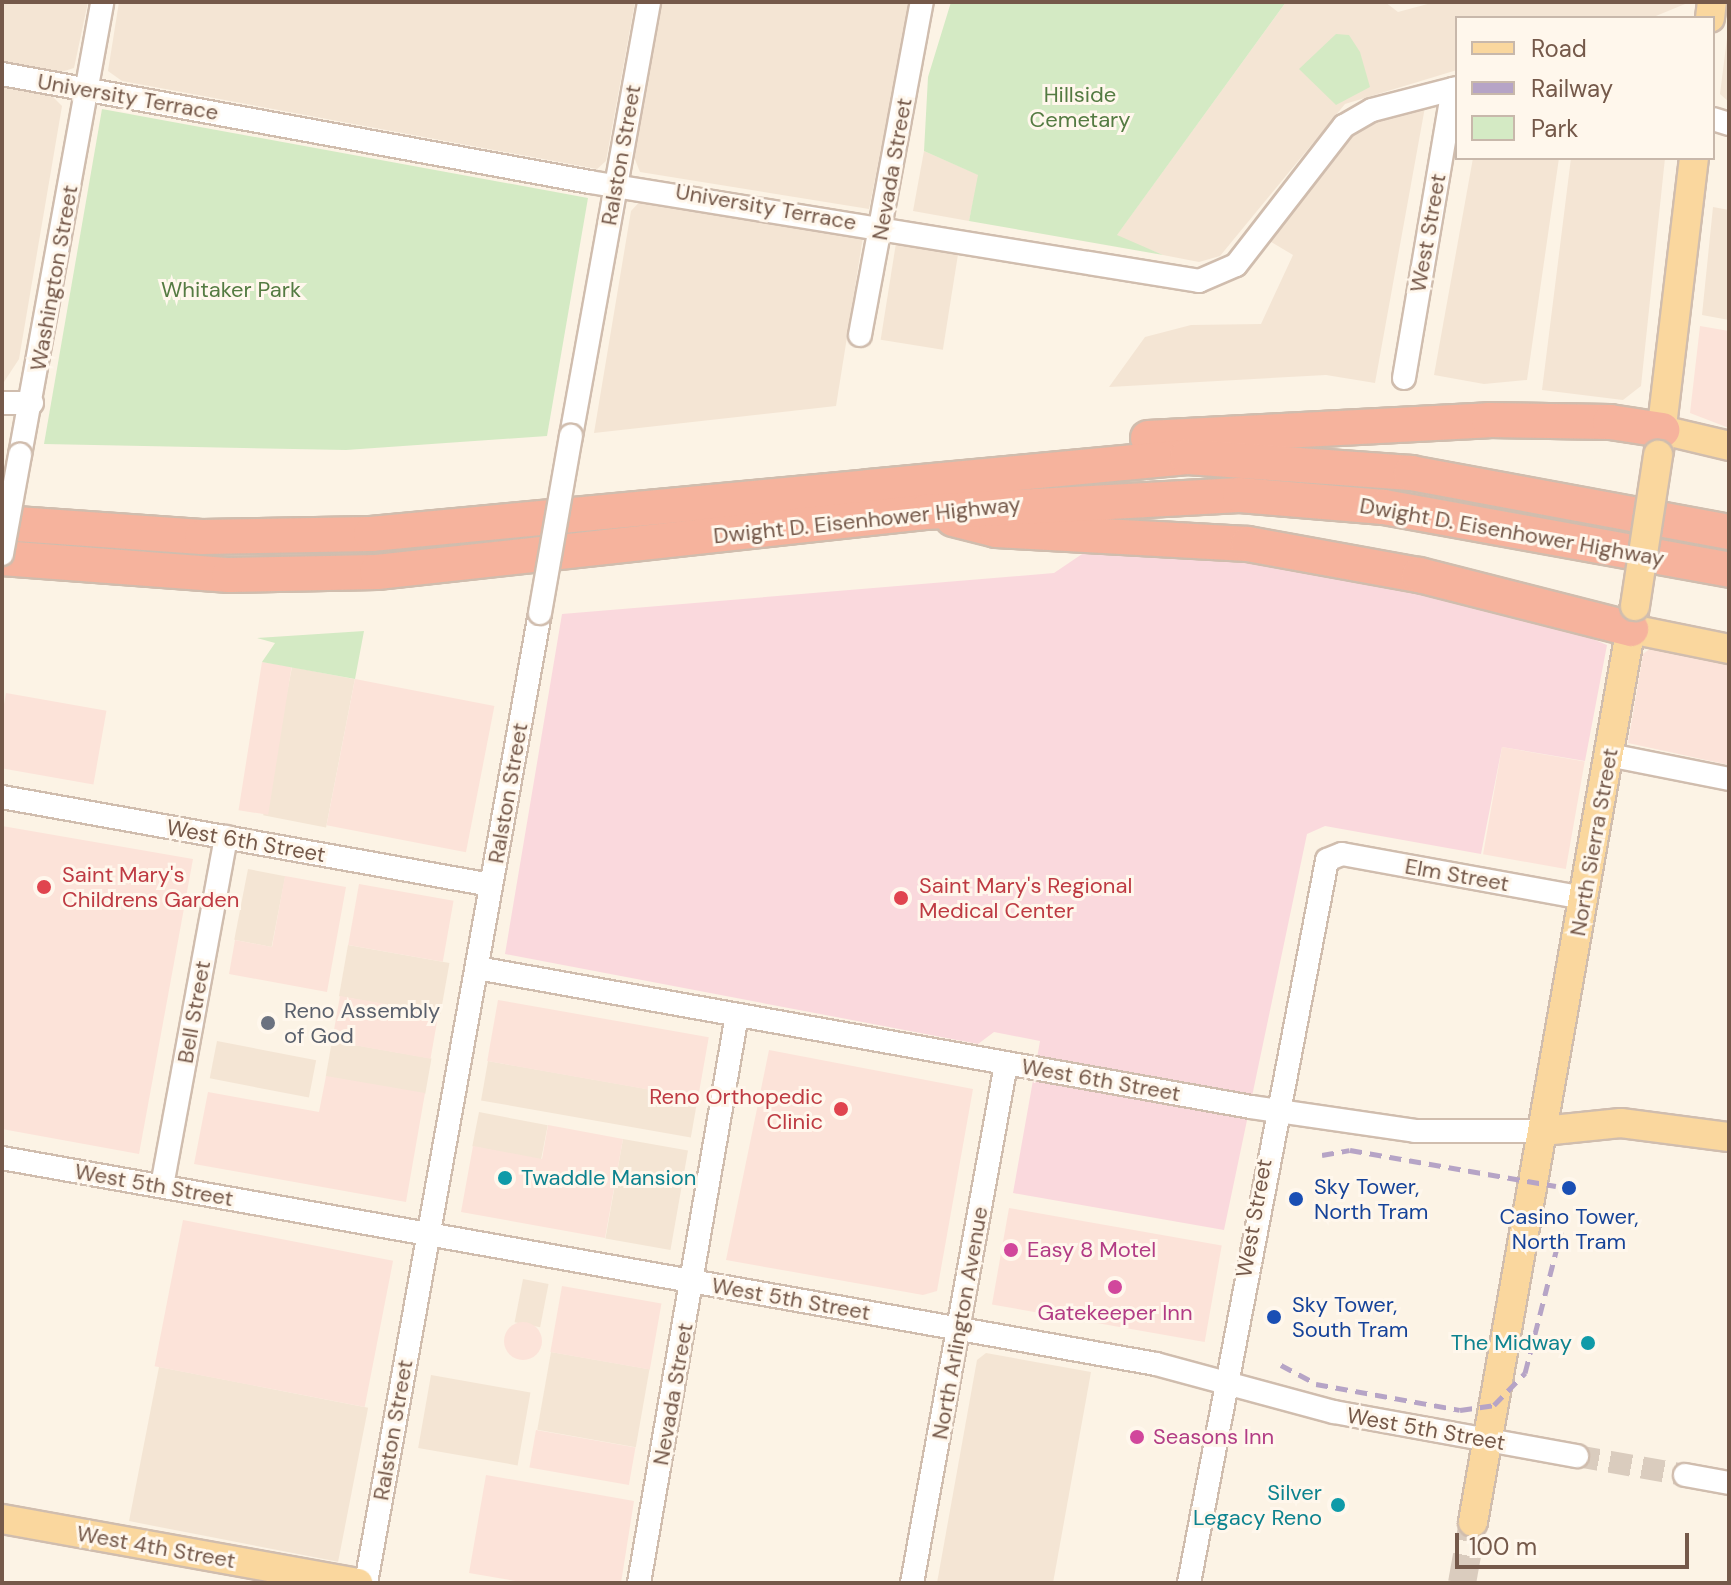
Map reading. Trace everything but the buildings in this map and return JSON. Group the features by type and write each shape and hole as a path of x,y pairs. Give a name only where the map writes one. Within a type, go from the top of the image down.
{"highway":[{"path":"652,507 852,469 1259,427 1578,420 1660,443"},
{"name":"Dwight D. Eisenhower Highway","path":"2,523 286,537 652,507 1073,463 1243,457 1411,473 1729,532"},
{"name":"Dwight D. Eisenhower Highway","path":"2,556 229,575 377,572 925,512 1168,495 1313,499 1729,570"},
{"path":"925,512 996,530 1200,538 1297,552 1633,617"}],"main road":[{"name":"North Sierra Street","path":"1473,1522 1633,617 1660,443 1694,160"},
{"path":"1660,443 1729,446"},
{"path":"1633,617 1729,649"},
{"name":"West 6th Street","path":"1543,1131 1634,1124 1729,1137"},
{"name":"West 4th Street","path":"2,1519 358,1583"}],"street":[{"name":"Washington Street","path":"2,556 102,2"},
{"name":"Ralston Street","path":"366,1583 649,2"},
{"name":"Nevada Street","path":"860,335 922,2"},
{"name":"University Terrace","path":"2,74 1179,280 1214,277 1236,265 1344,126 1372,110 1455,88"},
{"name":"West Street","path":"1404,378 1455,88"},
{"path":"2,403 32,403"},
{"path":"1609,755 1729,779"},
{"name":"West 6th Street","path":"2,797 491,885"},
{"name":"Bell Street","path":"162,1186 226,837"},
{"name":"West Street","path":"1189,1583 1276,1110 1331,856"},
{"name":"Elm Street","path":"1331,856 1583,898"},
{"name":"West 6th Street","path":"477,968 1276,1110 1415,1131 1543,1131"},
{"name":"Nevada Street","path":"639,1583 737,1015"},
{"name":"North Arlington Avenue","path":"912,1583 1006,1064"},
{"name":"West 5th Street","path":"2,1158 959,1329 1226,1383 1488,1441 1577,1456"},
{"path":"1685,1475 1729,1483"}],"shaded area":[{"path":"2,2 88,2 74,68 58,73 2,62"},
{"path":"119,2 635,2 606,161 597,169 122,81 108,71"},
{"path":"662,2 910,2 869,209 640,172 634,157"},
{"path":"1286,2 1385,2 1398,12 1435,2 1690,2 1656,16 1455,16 1455,71 1345,104 1220,256 1199,262 1163,255 1116,236"},
{"path":"1729,22 1729,102 1720,94"},
{"path":"2,85 50,94 62,106 19,359 2,385"},
{"path":"1425,107 1375,383 1326,375 1109,387 1145,337 1191,325 1261,324 1293,255 1268,240 1323,166 1361,123"},
{"path":"924,151 979,175 969,221 913,211"},
{"path":"1473,160 1559,160 1527,380 1484,384 1434,375"},
{"path":"1571,160 1665,160 1641,386 1623,400 1542,390"},
{"path":"643,198 863,237 836,406 594,433 631,211"},
{"path":"1713,207 1729,210 1729,320 1702,315"},
{"path":"896,243 958,253 943,350 881,340"},
{"path":"1700,326 1729,331 1729,428 1690,413"},
{"name":"Saint Mary's Regional Medical Center","path":"1160,545 1388,586 1562,626 1607,645 1585,761 1502,747 1481,854 1325,826 1307,834 1224,1230 1013,1193 1040,1041 994,1032 978,1044 505,954 562,614 1054,573 1094,546"},
{"path":"1651,648 1729,663 1729,765 1628,743 1643,654"},
{"path":"262,662 292,667 268,815 239,810"},
{"path":"292,667 355,679 326,827 263,815"},
{"path":"355,679 494,706 466,852 327,825"},
{"path":"6,693 106,711 93,785 2,768 2,716"},
{"path":"1502,747 1585,762 1566,869 1483,854"},
{"path":"2,826 193,859 139,1154 2,1129"},
{"path":"248,869 285,876 272,947 234,940"},
{"path":"285,876 346,887 327,992 229,974 235,940 272,947"},
{"path":"359,884 454,901 443,962 348,945"},
{"path":"348,945 449,963 440,1014 339,996"},
{"path":"340,996 438,1013 430,1059 332,1041"},
{"path":"498,1000 709,1037 698,1098 487,1061"},
{"path":"217,1041 316,1060 309,1098 210,1078"},
{"path":"332,1041 431,1059 425,1094 326,1076"},
{"path":"769,1050 973,1089 937,1291 923,1295 726,1260"},
{"path":"488,1061 698,1098 691,1137 481,1100"},
{"path":"326,1076 425,1093 406,1202 194,1164 208,1092 319,1112"},
{"path":"479,1112 548,1125 541,1160 472,1146"},
{"path":"548,1125 623,1139 605,1238 461,1212 473,1146 542,1159"},
{"path":"623,1139 688,1150 670,1250 605,1238"},
{"path":"1009,1208 1222,1246 1205,1342 992,1305"},
{"path":"183,1220 393,1261 365,1407 155,1366"},
{"path":"523,1279 549,1284 540,1327 515,1322"},
{"path":"562,1286 661,1304 650,1370 550,1352"},
{"path":"523,1322 536,1328 542,1341 536,1354 523,1360 510,1354 504,1341 510,1328"},
{"path":"551,1352 649,1369 636,1447 537,1430"},
{"path":"986,1353 1091,1372 1053,1583 937,1583 977,1360"},
{"path":"159,1367 368,1408 338,1562 129,1521"},
{"path":"431,1375 530,1393 518,1465 418,1448"},
{"path":"536,1430 635,1448 629,1485 529,1467"},
{"path":"486,1475 634,1501 621,1583 527,1583 469,1573"}],"green space":[{"name":"Hillside Cemetary","path":"951,2 1286,2 1117,235 1163,255 969,221 978,175 924,151 928,77"},
{"path":"1336,34 1349,35 1360,52 1370,87 1336,105 1299,69"},
{"name":"Whitaker Park","path":"102,109 588,198 547,436 346,450 44,444"},
{"path":"364,631 355,679 262,662 275,643 257,638"}],"tunnel":[{"path":"1577,1456 1685,1475"},
{"path":"1462,1583 1473,1522"}],"railway":[{"path":"1322,1155 1350,1150 1556,1186"},
{"path":"1281,1365 1316,1384 1460,1410 1494,1405 1525,1373 1561,1232"}],"place":[{"name":"Saint Mary's Childrens Garden","path":"44,887"},
{"name":"Saint Mary's Regional Medical Center","path":"901,898"},
{"name":"Reno Assembly of God","path":"268,1023"},
{"name":"Reno Orthopedic Clinic","path":"841,1109"},
{"name":"Twaddle Mansion","path":"505,1178"},
{"name":"Casino Tower, North Tram","path":"1569,1188"},
{"name":"Sky Tower, North Tram","path":"1296,1199"},
{"name":"Easy 8 Motel","path":"1011,1250"},
{"name":"Gatekeeper Inn","path":"1115,1287"},
{"name":"Sky Tower, South Tram","path":"1274,1317"},
{"name":"The Midway","path":"1588,1343"},
{"name":"Seasons Inn","path":"1137,1437"},
{"name":"Silver Legacy Reno","path":"1338,1505"}]}
